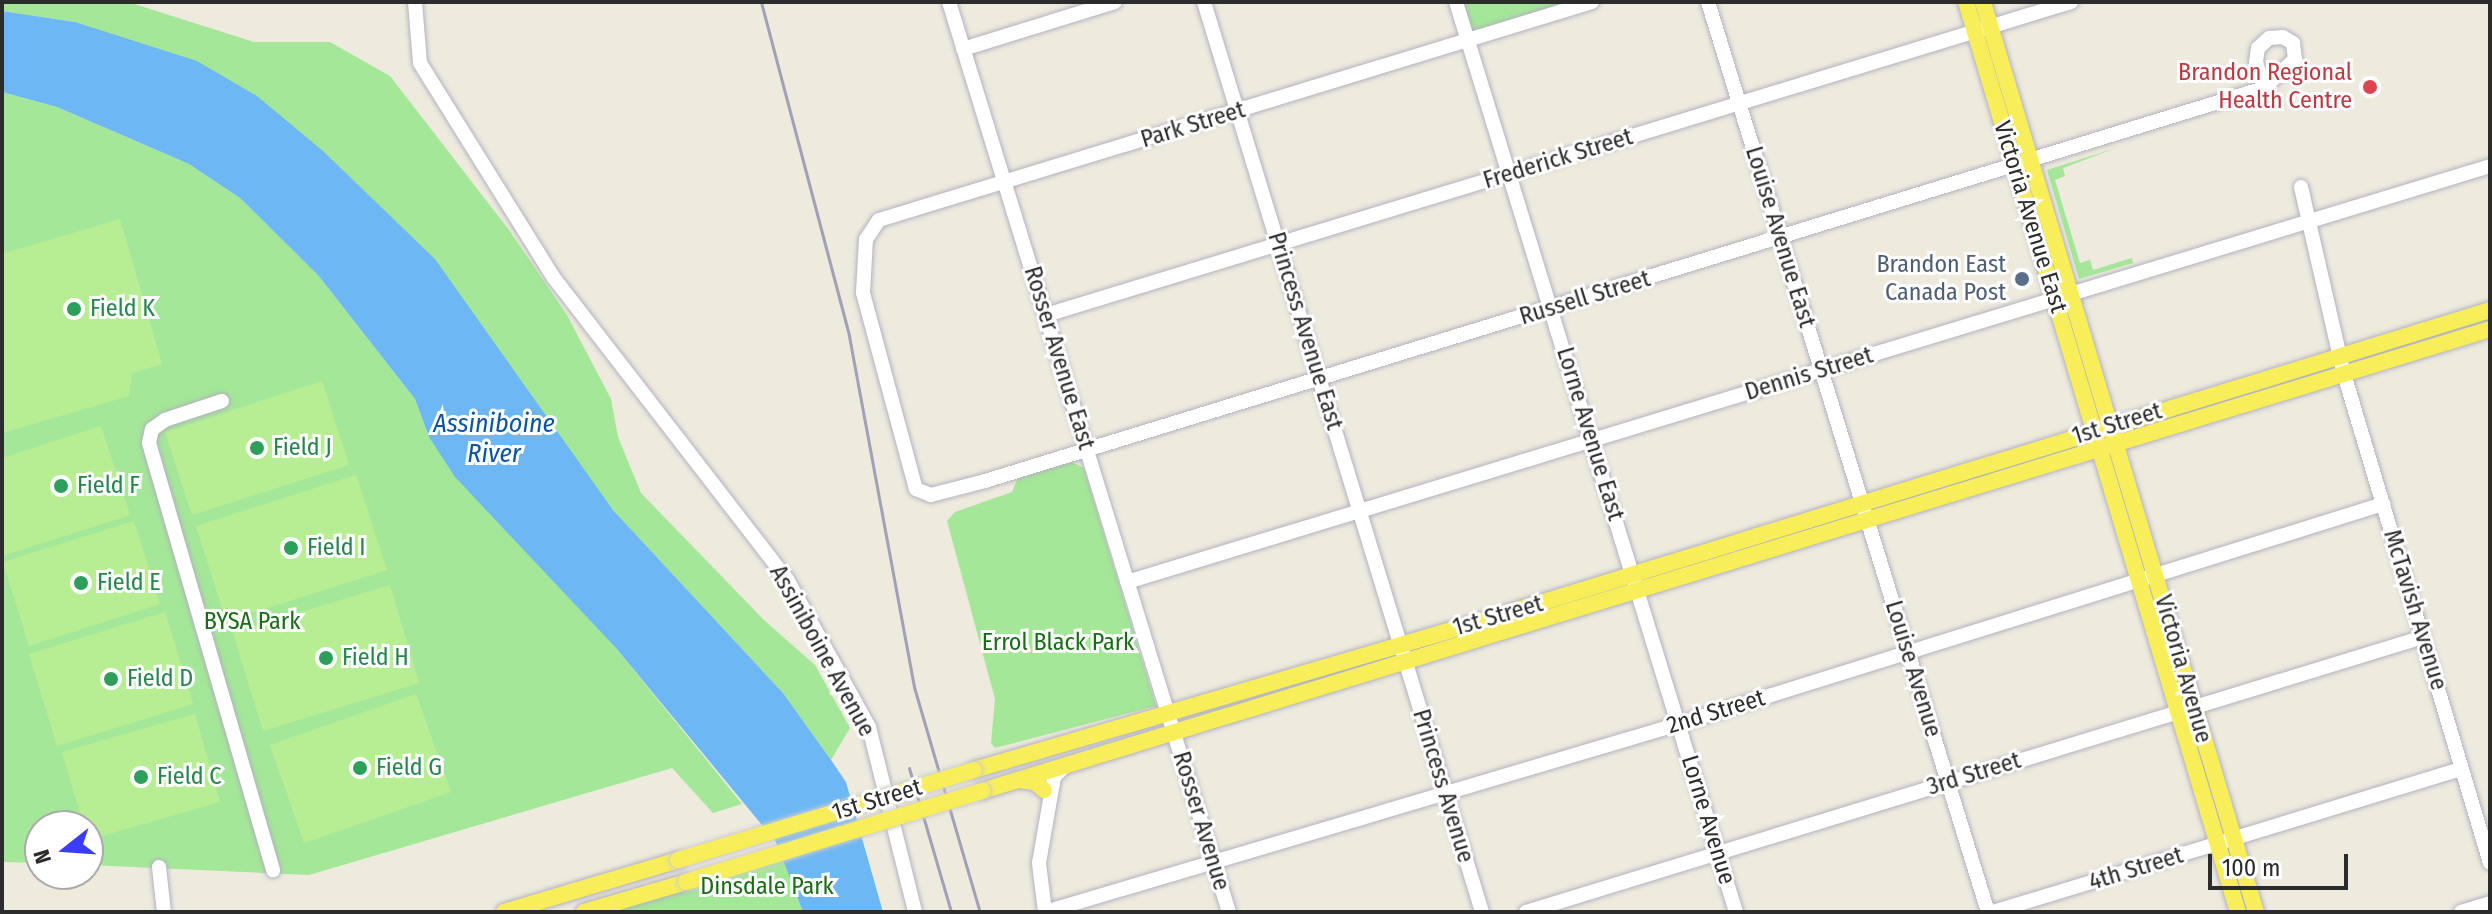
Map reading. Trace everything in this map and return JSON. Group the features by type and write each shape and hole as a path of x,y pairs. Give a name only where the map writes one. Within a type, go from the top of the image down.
{"main road":[{"name":"Victoria Avenue East","path":"1966,2 1983,29 2063,296 2113,434"},
{"name":"Victoria Avenue East","path":"1983,2 1983,29"},
{"name":"Victoria Avenue East","path":"2063,296 2094,431"},
{"name":"1st Street","path":"1865,510 2099,448 2113,434 2343,355 2490,310"},
{"name":"1st Street","path":"584,912 1070,763 1170,722 1636,583 1865,510 2094,431 2113,434 2344,374 2490,329"},
{"name":"Victoria Avenue","path":"2094,431 2138,578 2185,709 2226,843 2256,912"},
{"name":"Victoria Avenue","path":"2113,434 2155,573 2185,709"},
{"name":"1st Street","path":"504,912 974,770 1119,729 1170,722"},
{"path":"1040,772 1044,759 1119,729"},
{"path":"1013,781 1035,782 1044,790"},
{"name":"Victoria Avenue","path":"2226,843 2238,912"}],"street":[{"name":"Assiniboine Avenue","path":"415,2 420,63 579,315 787,579 869,727 915,912"},
{"name":"Rosser Avenue East","path":"949,2 1170,722"},
{"path":"963,49 1115,2"},
{"name":"Princess Avenue East","path":"1204,2 1402,651"},
{"name":"Lorne Avenue East","path":"1456,2 1636,583"},
{"name":"Park Street","path":"912,479 864,304 864,246 879,220 1592,2"},
{"name":"Louise Avenue East","path":"1708,2 1865,510"},
{"name":"Frederick Street","path":"1046,315 2071,2"},
{"name":"Russell Street","path":"912,479 922,493 938,494 1552,309 2264,88"},
{"name":"Dennis Street","path":"1127,582 2490,166"},
{"name":"McTavish Avenue","path":"2301,187 2307,221 2343,355 2344,374 2490,863"},
{"path":"222,401 165,420 152,429 149,443 273,870"},
{"name":"2nd Street","path":"1045,912 1679,724 2138,578 2383,504"},
{"name":"Louise Avenue","path":"1865,510 1990,912"},
{"name":"Lorne Avenue","path":"1636,583 1736,912"},
{"name":"3rd Street","path":"1526,912 2423,637"},
{"name":"Princess Avenue","path":"1402,651 1482,912"},
{"name":"Rosser Avenue","path":"1170,722 1229,912"},
{"path":"1045,912 1039,863 1049,820 1054,777 1070,763"},
{"name":"4th Street","path":"1990,912 2462,769"},
{"path":"1040,772 1049,820"},
{"path":"159,867 164,912"},
{"path":"2461,912 2490,903"}],"green space":[{"path":"2,2 128,2 254,42 330,42 390,76 509,230 567,315 611,399 618,437 641,493 764,620 815,665 850,728 831,760 783,693 613,510 534,404 75,22 2,11"},
{"path":"1456,2 1592,2 1467,40"},
{"name":"BYSA Park","path":"2,92 57,107 189,164 240,198 318,275 415,399 429,437 616,648 742,804 713,813 672,768 309,875 104,866 104,810 24,810 24,863 2,862"},
{"path":"2116,148 2063,168 2065,176 2055,180 2080,263 2090,260 2093,270 2132,258 2133,263 2079,279 2047,170"},
{"name":"Field K","path":"120,219 162,364 132,373 129,396 2,433 2,254"},
{"name":"Field J","path":"322,381 349,465 192,515 165,432"},
{"name":"Field F","path":"101,426 130,515 2,556 2,458"},
{"name":"Errol Black Park","path":"1070,461 1084,468 1156,706 995,748 991,743 995,699 947,521 955,512 1012,492 1019,475"},
{"name":"Field I","path":"356,475 387,570 226,621 196,526"},
{"name":"Field E","path":"134,521 160,604 29,646 3,562"},
{"name":"Field H","path":"390,585 419,683 263,731 233,633"},
{"name":"Field D","path":"165,612 193,704 57,746 29,654"},
{"name":"Field G","path":"416,694 451,792 304,843 270,745"},
{"name":"Field C","path":"195,714 220,802 104,835 104,810 79,810 62,752"},
{"name":"Dinsdale Park","path":"781,855 803,912 592,912"}],"water":[{"name":"Assiniboine River","path":"2,11 75,22 197,61 257,96 323,151 435,259 613,510 783,693 831,760 846,782 883,912 803,912 776,842 616,648 455,477 429,437 415,399 318,275 240,198 189,164 57,107 2,92"}],"railway":[{"path":"761,2 849,336 914,687 980,912"},
{"path":"909,768 951,912"}],"place":[{"name":"Brandon Regional Health Centre","path":"2370,87"},
{"name":"Brandon East Canada Post","path":"2022,279"},
{"name":"Field K","path":"74,309"},
{"name":"Field J","path":"257,448"},
{"name":"Field F","path":"61,486"},
{"name":"Field I","path":"291,548"},
{"name":"Field E","path":"81,583"},
{"name":"Field H","path":"326,658"},
{"name":"Field D","path":"111,679"},
{"name":"Field G","path":"360,768"},
{"name":"Field C","path":"141,777"}]}
